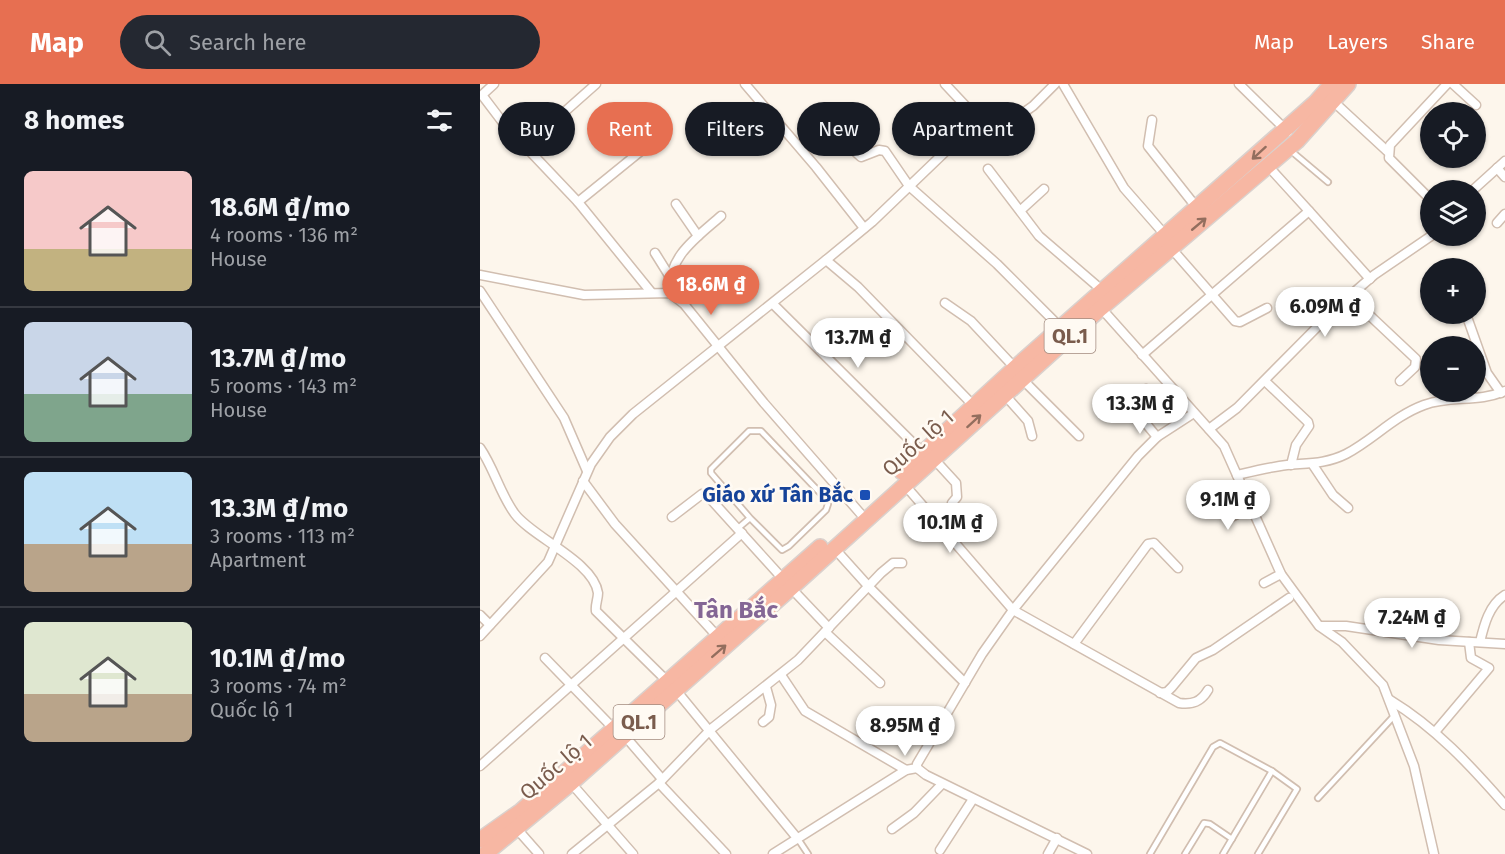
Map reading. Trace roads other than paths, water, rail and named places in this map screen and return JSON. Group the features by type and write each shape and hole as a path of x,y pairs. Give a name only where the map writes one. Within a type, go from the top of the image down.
{"highway":[{"name":"Quốc lộ 1","path":"480,840 521,811 619,732 787,584 860,513 1004,394 1018,373 1061,328 1103,291 1268,165 1332,84"},
{"name":"Quốc lộ 1","path":"671,685 717,636 833,548 904,484 973,405 1101,308 1168,242 1197,208 1334,102 1348,84"},
{"name":"Quốc lộ 1","path":"485,854 571,783 619,732"}],"street":[{"path":"494,84 481,94 498,116"},
{"path":"575,103 596,84"},
{"path":"945,84 962,102"},
{"path":"1035,104 1055,84"},
{"path":"1063,84 1124,188 1238,322 1267,308"},
{"path":"1239,84 1287,139"},
{"path":"1387,151 1447,84"},
{"path":"1453,84 1473,102"},
{"path":"750,86 864,228"},
{"path":"1334,102 1387,151 1389,158 1420,189"},
{"path":"1152,120 1148,146 1197,208"},
{"path":"880,150 885,151 909,186 997,264 1061,328"},
{"path":"535,156 578,202 651,292"},
{"path":"578,202 635,156"},
{"path":"480,636 540,572 556,546 587,471 610,437 633,414 720,347 864,228 941,156"},
{"path":"1484,180 1505,161"},
{"path":"1268,165 1370,279"},
{"path":"1497,168 1505,177"},
{"path":"988,169 1045,242 1103,291"},
{"path":"1021,210 1044,189"},
{"path":"675,204 698,236"},
{"path":"1142,355 1309,211"},
{"path":"1497,223 1505,214"},
{"path":"670,293 672,266 698,236 721,216"},
{"path":"1209,429 1237,408 1349,296 1420,244"},
{"path":"655,253 670,277"},
{"path":"826,260 858,287 973,405"},
{"path":"480,275 584,295 670,293 684,304 764,403 860,513"},
{"path":"480,291 564,418 587,471"},
{"path":"1349,296 1416,359 1415,367 1400,381"},
{"path":"945,303 990,338 1018,373 1079,436"},
{"path":"773,304 956,483 957,497 952,503"},
{"path":"1101,308 1224,446 1281,574 1319,626 1342,642 1383,685 1414,766 1434,854"},
{"path":"1237,475 1291,465 1313,465 1347,453 1395,418 1426,404 1478,400 1503,392 1487,373 1470,324"},
{"path":"1265,381 1308,422 1306,432 1296,445 1291,465"},
{"path":"1146,389 1139,401 1138,414 1157,437"},
{"path":"1004,394 1028,421 1032,436"},
{"path":"917,768 919,759 965,683 1013,610 1111,487 1157,437 1194,413"},
{"path":"480,448 513,512 521,522 574,560 595,584 598,593 596,611 671,685 711,729 797,838"},
{"path":"1313,465 1333,495 1348,508"},
{"path":"583,481 615,524 717,636"},
{"path":"904,484 1013,610 1179,704 1191,705 1204,696 1208,690"},
{"path":"672,517 704,493 827,630 880,683"},
{"path":"1208,503 1229,518 1252,507"},
{"path":"480,766 573,685 739,531"},
{"path":"1074,644 1148,544 1154,543 1178,568"},
{"path":"833,548 868,587 965,683"},
{"path":"573,854 661,781 711,729 781,675 893,563 902,563"},
{"path":"1264,583 1281,574"},
{"path":"1480,642 1486,620 1500,598 1505,595"},
{"path":"1160,693 1172,687 1196,658 1213,650 1289,598"},
{"path":"480,615 490,625"},
{"path":"1319,626 1346,626 1469,642 1505,644"},
{"path":"1435,732 1489,668 1471,658 1469,642"},
{"path":"545,658 619,732 726,854"},
{"path":"781,675 805,711 906,770"},
{"path":"763,722 770,717 771,711 766,687"},
{"path":"1390,700 1460,753 1501,794 1505,805"},
{"path":"773,854 906,770 917,768 942,784 1087,854"},
{"path":"571,783 633,854"},
{"path":"892,829 914,813 942,784"},
{"path":"940,850 973,798"},
{"path":"517,829 539,854"},
{"path":"1048,854 1057,838"}],"lane":[{"path":"1287,139 1328,182"},
{"path":"756,430 761,431 825,498 828,504 826,510 782,550 750,518 711,473 711,469 750,431 756,430"},
{"path":"739,531 750,518"},
{"path":"1318,798 1396,714"},
{"path":"1150,854 1216,743 1272,771 1297,789 1258,854"},
{"path":"1223,854 1272,771"},
{"path":"1185,854 1204,823 1210,824 1232,839"},
{"path":"797,838 808,854"}],"place":[{"name":"Giáo xứ Tân Bắc","path":"865,495"}],"district":[{"name":"Tân Bắc","path":"736,610"}]}
